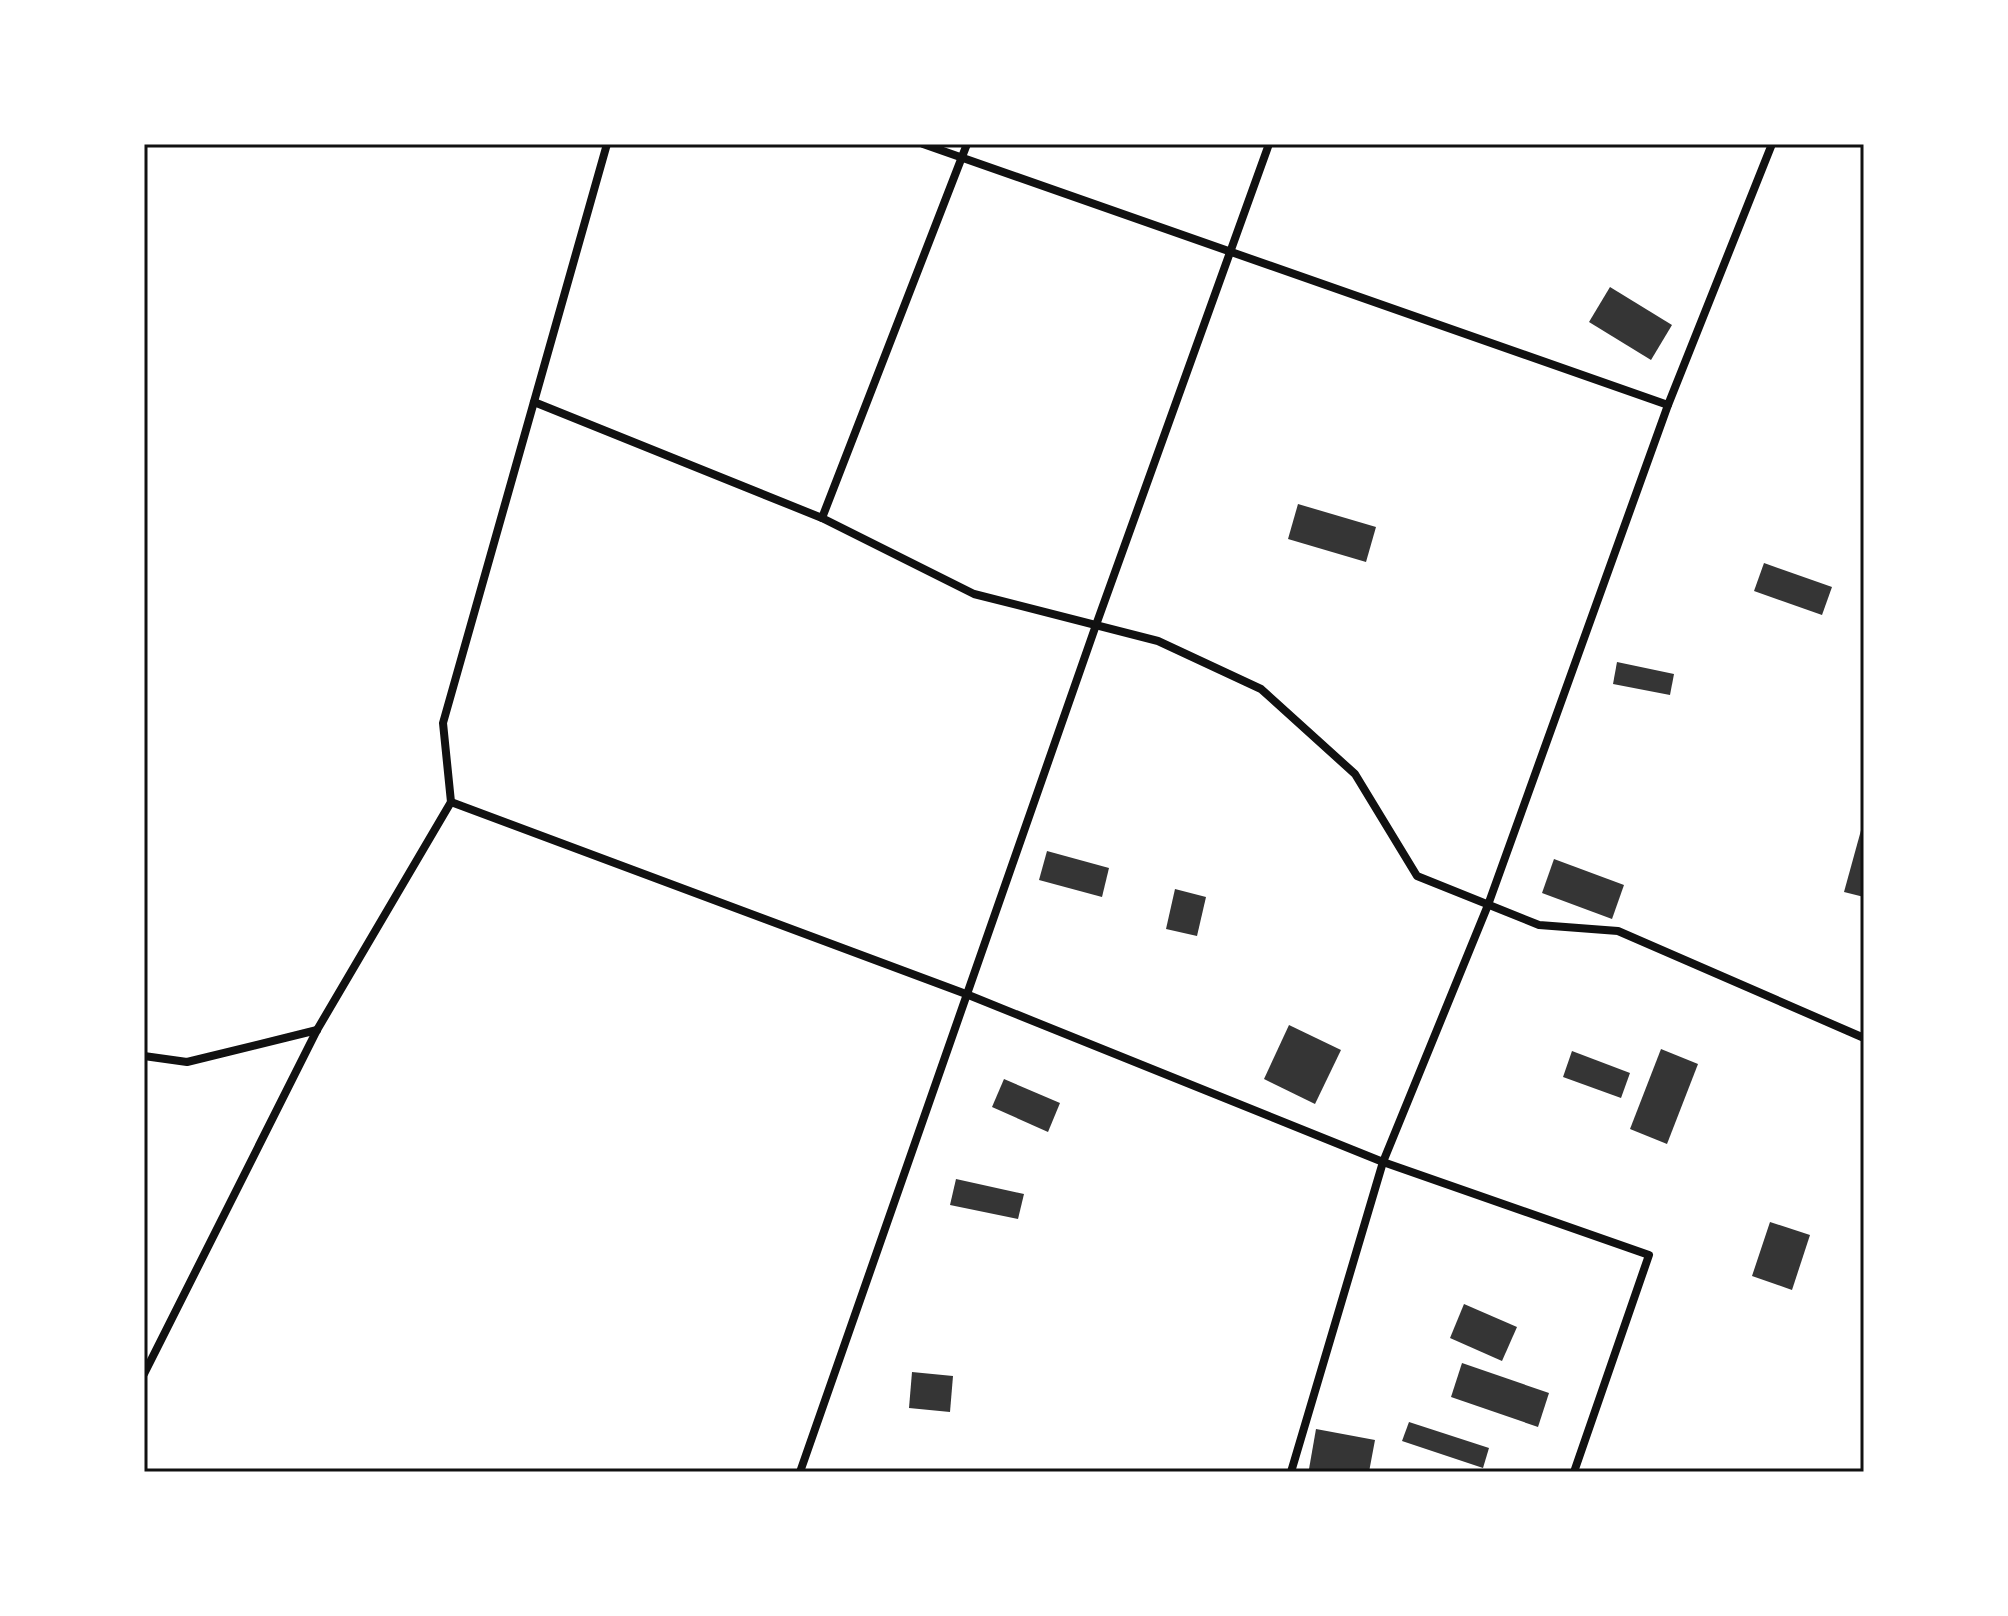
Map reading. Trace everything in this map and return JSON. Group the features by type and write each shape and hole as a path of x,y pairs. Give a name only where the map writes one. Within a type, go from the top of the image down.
{"street":[{"path":"144,1374 317,1030 451,802 443,723 607,144"},
{"path":"923,144 1668,405"},
{"path":"822,518 967,144"},
{"path":"800,1472 1096,625 1269,144"},
{"path":"1291,1472 1383,1162 1488,905 1668,405 1772,144"},
{"path":"534,402 822,518 974,594 1158,641 1261,689 1355,774 1417,876 1539,925 1618,931 1864,1038"},
{"path":"451,802 966,994 1383,1162 1649,1255 1574,1472"},
{"path":"144,1056 187,1062 317,1030"}],"building":[{"path":"1610,287 1672,325 1651,360 1589,322"},
{"path":"1298,504 1376,527 1366,562 1288,539"},
{"path":"1764,563 1832,587 1822,615 1754,591"},
{"path":"1617,662 1674,674 1670,695 1613,684"},
{"path":"1864,823 1864,897 1844,892"},
{"path":"1047,851 1109,868 1102,897 1039,880"},
{"path":"1554,859 1624,885 1612,919 1542,893"},
{"path":"1175,889 1206,897 1197,936 1166,929"},
{"path":"1289,1025 1341,1050 1315,1104 1264,1079"},
{"path":"1661,1049 1698,1064 1667,1144 1630,1129"},
{"path":"1572,1051 1630,1073 1621,1098 1563,1077"},
{"path":"1004,1079 1060,1103 1048,1132 992,1107"},
{"path":"956,1179 1024,1194 1018,1219 950,1205"},
{"path":"1770,1222 1810,1235 1792,1290 1752,1276"},
{"path":"1464,1304 1517,1327 1502,1361 1450,1338"},
{"path":"1462,1363 1549,1393 1538,1427 1451,1397"},
{"path":"912,1372 953,1376 950,1412 909,1408"},
{"path":"1409,1422 1489,1448 1483,1468 1402,1441"},
{"path":"1316,1429 1375,1440 1369,1472 1309,1469"}]}
